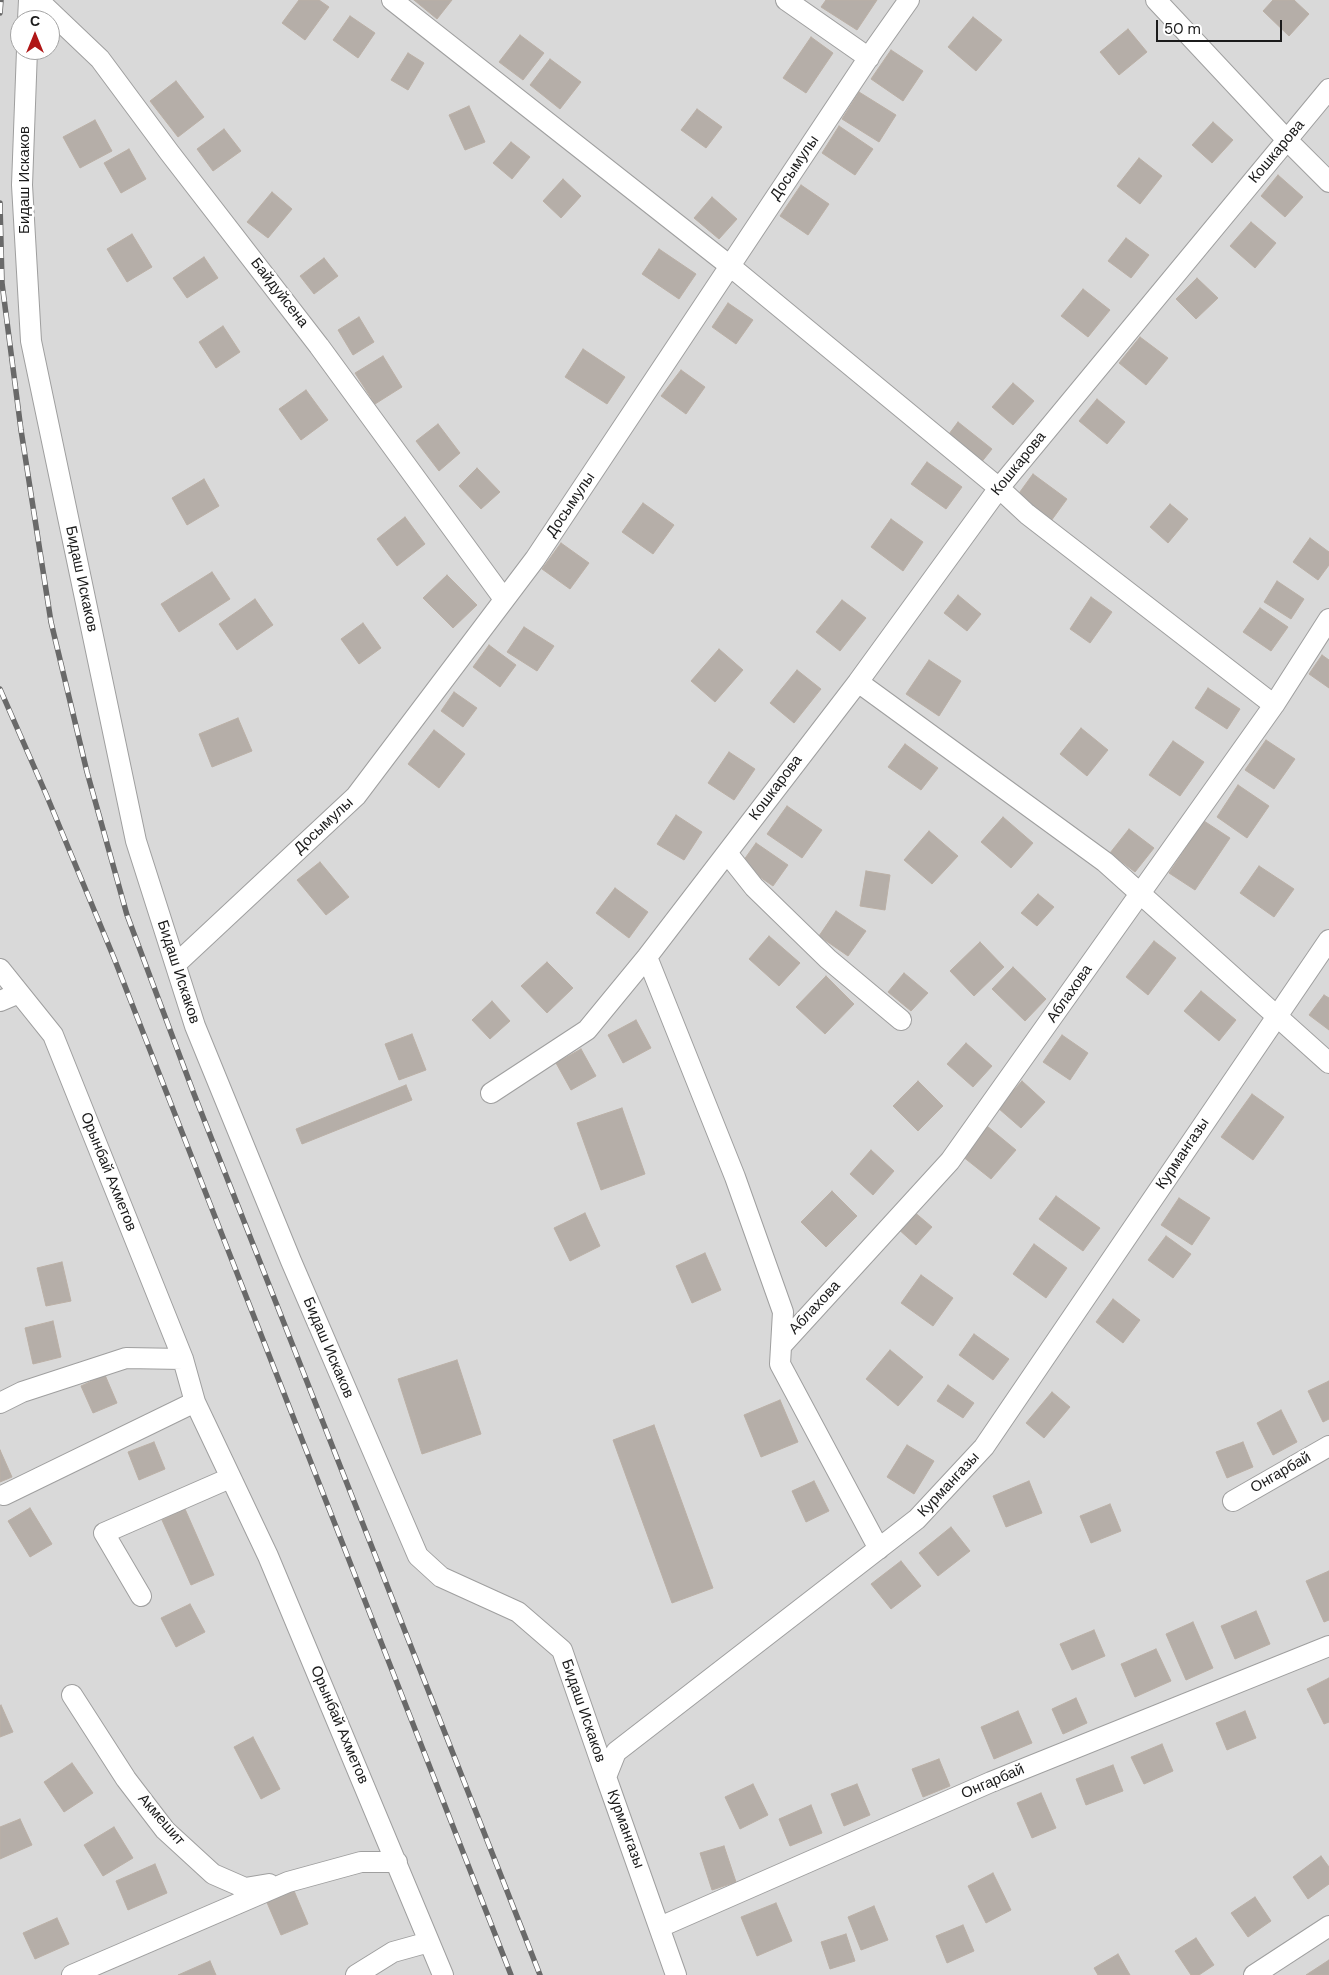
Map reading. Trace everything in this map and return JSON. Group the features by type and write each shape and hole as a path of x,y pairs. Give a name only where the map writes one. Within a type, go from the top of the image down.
{"street":[{"name":"Байдуйсена","path":"38,0 100,59 169,152 319,346 504,599"},
{"path":"392,0 730,266 999,488 1027,514 1274,705"},
{"path":"786,0 868,58"},
{"name":"Досымулы","path":"176,964 356,796 540,551 868,58 909,0"},
{"path":"1156,0 1287,140 1329,182"},
{"name":"Бидаш Искаков","path":"27,60 22,185 31,341 136,841 195,1026 290,1261 418,1556 441,1577 518,1612 562,1650 606,1777"},
{"name":"Кошкарова","path":"491,1093 587,1030 647,957 858,682 999,488 1329,90"},
{"name":"Аблахова","path":"781,1346 950,1161 1274,705 1329,619"},
{"path":"858,682 1105,862 1329,1063"},
{"path":"727,853 754,887 828,959 901,1020"},
{"name":"Курмангазы","path":"676,1975 606,1777 616,1752 918,1519 984,1447 1329,940"},
{"path":"647,957 734,1177 783,1312 780,1364 879,1549"},
{"name":"Орынбай Ахметов","path":"0,969 53,1036 183,1359 194,1402 268,1556 443,1975"},
{"path":"0,1001 19,993"},
{"path":"0,1403 22,1392 126,1358 183,1359"},
{"path":"4,1495 194,1402"},
{"name":"Онгарбай","path":"1233,1501 1329,1446"},
{"path":"140,1596 104,1533 230,1478"},
{"name":"Онгарбай","path":"660,1927 991,1782 1329,1646"},
{"name":"Акмешит","path":"72,1695 126,1778 165,1830 213,1874 245,1888 288,1882 361,1862 397,1862"},
{"name":"Акмешит","path":"72,1975 288,1882"},
{"path":"1254,1975 1329,1926"},
{"path":"356,1975 394,1952 429,1942"}],"shaded area":[{"path":"0,0 1329,0 1329,1975 0,1975"}],"building":[{"path":"299,0 319,0 329,7 305,40 282,23"},
{"path":"414,0 452,0 437,19"},
{"path":"826,0 877,0 857,30 821,7"},
{"path":"1273,0 1294,0 1309,14 1289,36 1263,11"},
{"path":"350,16 375,33 358,58 333,40"},
{"path":"973,17 1002,40 976,71 948,47"},
{"path":"1128,29 1147,52 1119,75 1100,52"},
{"path":"520,35 544,53 523,80 499,62"},
{"path":"811,37 833,53 806,93 783,78"},
{"path":"891,50 923,71 903,101 871,79"},
{"path":"408,53 424,63 408,90 391,80"},
{"path":"550,59 581,82 560,109 530,85"},
{"path":"176,81 204,117 178,137 150,101"},
{"path":"859,92 896,115 879,142 842,119"},
{"path":"469,106 485,142 465,150 449,115"},
{"path":"697,109 722,127 706,148 681,130"},
{"path":"95,120 112,151 80,168 63,137"},
{"path":"1213,122 1233,140 1212,163 1192,145"},
{"path":"839,126 873,149 855,175 822,153"},
{"path":"224,129 241,151 213,171 197,149"},
{"path":"511,142 530,157 512,179 493,163"},
{"path":"129,149 146,179 121,193 104,163"},
{"path":"1139,158 1162,176 1140,204 1117,186"},
{"path":"1278,175 1303,197 1285,217 1261,196"},
{"path":"563,179 581,196 561,218 543,201"},
{"path":"801,185 829,204 808,235 780,216"},
{"path":"272,192 292,209 268,238 247,222"},
{"path":"712,197 737,219 719,239 694,218"},
{"path":"1251,222 1276,243 1255,268 1230,246"},
{"path":"132,234 152,267 127,282 107,249"},
{"path":"1126,238 1149,255 1131,278 1108,261"},
{"path":"659,249 696,274 679,299 642,274"},
{"path":"204,257 218,278 187,298 173,278"},
{"path":"324,258 338,276 314,294 300,276"},
{"path":"1197,278 1218,298 1196,319 1176,299"},
{"path":"1083,289 1110,310 1088,337 1061,316"},
{"path":"728,303 753,320 736,344 712,327"},
{"path":"359,317 374,342 353,355 338,330"},
{"path":"223,326 240,352 216,368 199,342"},
{"path":"1140,337 1168,358 1146,385 1119,363"},
{"path":"583,349 625,377 607,404 565,377"},
{"path":"383,356 402,387 375,404 355,373"},
{"path":"681,370 705,387 686,414 661,396"},
{"path":"1013,383 1034,401 1013,425 992,407"},
{"path":"306,390 328,420 301,440 279,409"},
{"path":"1097,399 1125,422 1107,444 1079,421"},
{"path":"958,422 992,449 980,464 946,438"},
{"path":"438,424 460,453 439,471 416,441"},
{"path":"927,462 962,487 946,509 911,484"},
{"path":"477,468 500,492 481,509 459,486"},
{"path":"1033,474 1067,499 1051,521 1017,496"},
{"path":"204,479 219,506 187,525 172,498"},
{"path":"643,503 674,525 653,554 622,532"},
{"path":"1170,504 1188,519 1168,543 1150,527"},
{"path":"405,517 425,544 397,566 377,539"},
{"path":"891,519 923,542 903,571 871,547"},
{"path":"1310,538 1329,552 1329,565 1318,580 1293,562"},
{"path":"561,543 589,563 570,589 542,569"},
{"path":"212,572 230,599 179,632 161,604"},
{"path":"447,575 477,605 453,628 423,598"},
{"path":"1277,581 1304,599 1291,619 1264,602"},
{"path":"958,595 981,614 967,631 944,613"},
{"path":"1091,597 1112,612 1090,643 1070,629"},
{"path":"255,599 273,625 237,650 219,624"},
{"path":"842,600 866,618 840,651 816,632"},
{"path":"1260,608 1288,627 1271,651 1243,632"},
{"path":"363,623 381,648 359,664 341,639"},
{"path":"524,627 554,646 537,671 507,652"},
{"path":"489,645 516,665 500,687 473,667"},
{"path":"719,649 743,670 715,702 691,681"},
{"path":"1322,655 1329,660 1329,688 1309,674"},
{"path":"929,660 961,681 939,716 906,694"},
{"path":"797,670 821,689 794,723 770,703"},
{"path":"1208,688 1240,709 1227,729 1195,708"},
{"path":"454,692 477,708 463,727 441,711"},
{"path":"238,718 252,751 212,767 199,734"},
{"path":"1081,728 1108,750 1087,776 1060,754"},
{"path":"434,730 465,754 439,788 408,764"},
{"path":"1266,740 1295,759 1274,789 1245,770"},
{"path":"1173,741 1204,762 1180,796 1149,775"},
{"path":"905,744 938,768 921,790 888,767"},
{"path":"729,752 755,769 734,800 708,783"},
{"path":"1238,785 1269,806 1247,838 1217,817"},
{"path":"787,806 822,830 802,858 767,834"},
{"path":"676,815 702,832 684,860 657,844"},
{"path":"1003,817 1033,843 1011,868 981,842"},
{"path":"1204,821 1230,838 1195,890 1169,873"},
{"path":"1129,829 1154,848 1135,872 1110,853"},
{"path":"929,831 958,856 932,884 904,860"},
{"path":"756,843 788,865 773,886 741,864"},
{"path":"320,862 349,897 326,915 297,880"},
{"path":"1259,866 1294,889 1274,917 1240,893"},
{"path":"866,871 890,875 885,910 860,906"},
{"path":"615,888 648,912 629,938 596,913"},
{"path":"1038,894 1054,907 1037,926 1021,913"},
{"path":"836,911 866,931 848,956 819,936"},
{"path":"769,936 800,963 779,986 749,959"},
{"path":"1154,941 1176,958 1148,995 1126,977"},
{"path":"980,942 1004,967 974,996 950,971"},
{"path":"547,962 573,988 547,1013 521,986"},
{"path":"1013,967 1046,999 1025,1021 992,989"},
{"path":"904,973 928,993 911,1011 888,992"},
{"path":"826,976 854,1004 825,1034 796,1007"},
{"path":"1201,991 1236,1020 1219,1041 1184,1011"},
{"path":"1324,995 1329,998 1329,1030 1309,1015"},
{"path":"492,1001 510,1021 490,1039 472,1020"},
{"path":"636,1020 651,1048 623,1063 608,1035"},
{"path":"412,1034 426,1070 399,1080 385,1044"},
{"path":"1062,1035 1088,1053 1070,1080 1043,1062"},
{"path":"966,1043 992,1066 973,1087 947,1064"},
{"path":"581,1049 596,1076 571,1090 556,1063"},
{"path":"918,1081 943,1106 918,1131 893,1106"},
{"path":"1022,1081 1045,1102 1021,1128 998,1108"},
{"path":"406,1085 412,1100 302,1144 296,1129"},
{"path":"1252,1094 1284,1117 1253,1160 1221,1137"},
{"path":"622,1108 645,1174 601,1190 577,1123"},
{"path":"987,1126 1016,1150 991,1179 962,1156"},
{"path":"871,1150 894,1171 873,1195 850,1174"},
{"path":"832,1191 857,1216 826,1247 801,1222"},
{"path":"1056,1196 1100,1228 1083,1251 1039,1219"},
{"path":"1179,1198 1210,1218 1192,1245 1161,1225"},
{"path":"913,1211 932,1227 916,1245 897,1228"},
{"path":"585,1213 600,1246 570,1261 554,1228"},
{"path":"1166,1236 1191,1254 1173,1278 1148,1260"},
{"path":"1034,1244 1067,1268 1046,1298 1013,1274"},
{"path":"705,1253 721,1290 692,1303 676,1266"},
{"path":"62,1262 71,1301 46,1306 37,1268"},
{"path":"921,1275 953,1298 933,1326 901,1303"},
{"path":"1113,1299 1140,1320 1123,1343 1096,1322"},
{"path":"53,1321 61,1357 33,1364 25,1328"},
{"path":"974,1334 1009,1359 993,1380 959,1355"},
{"path":"890,1350 923,1377 898,1406 866,1379"},
{"path":"457,1360 481,1434 422,1454 398,1379"},
{"path":"105,1375 117,1403 93,1413 81,1386"},
{"path":"1329,1381 1329,1419 1323,1422 1308,1391"},
{"path":"948,1385 974,1403 963,1418 937,1401"},
{"path":"1052,1392 1070,1407 1044,1438 1026,1423"},
{"path":"780,1400 798,1442 761,1457 744,1415"},
{"path":"1281,1410 1297,1442 1273,1455 1257,1423"},
{"path":"654,1425 713,1588 672,1603 613,1440"},
{"path":"154,1442 165,1469 139,1480 128,1452"},
{"path":"1243,1442 1253,1467 1227,1478 1216,1452"},
{"path":"907,1445 934,1461 914,1494 887,1477"},
{"path":"0,1450 12,1477 0,1482"},
{"path":"814,1481 829,1511 806,1522 792,1491"},
{"path":"1029,1481 1042,1513 1006,1527 993,1496"},
{"path":"1110,1504 1121,1531 1091,1543 1080,1516"},
{"path":"30,1508 52,1544 30,1557 8,1521"},
{"path":"185,1509 214,1575 191,1585 162,1520"},
{"path":"951,1527 970,1551 938,1576 919,1553"},
{"path":"901,1561 921,1586 891,1609 871,1584"},
{"path":"1329,1571 1329,1620 1324,1622 1306,1581"},
{"path":"190,1604 205,1632 176,1647 161,1618"},
{"path":"1256,1611 1270,1644 1235,1659 1221,1626"},
{"path":"1193,1622 1213,1668 1186,1680 1166,1634"},
{"path":"1094,1630 1105,1656 1072,1670 1060,1644"},
{"path":"1156,1649 1171,1681 1135,1697 1121,1664"},
{"path":"1329,1678 1329,1722 1324,1724 1307,1689"},
{"path":"1076,1698 1087,1723 1063,1734 1052,1709"},
{"path":"0,1706 13,1732 0,1737"},
{"path":"1018,1711 1032,1743 994,1759 981,1727"},
{"path":"1245,1711 1256,1738 1227,1750 1216,1723"},
{"path":"253,1737 280,1789 261,1799 234,1747"},
{"path":"1162,1744 1173,1771 1144,1784 1131,1757"},
{"path":"939,1759 950,1786 923,1797 912,1769"},
{"path":"72,1763 93,1793 64,1812 44,1782"},
{"path":"1113,1765 1123,1791 1086,1805 1076,1779"},
{"path":"753,1784 768,1815 740,1829 725,1797"},
{"path":"857,1784 870,1815 844,1826 831,1794"},
{"path":"1041,1793 1056,1828 1032,1838 1017,1803"},
{"path":"811,1805 822,1833 790,1846 779,1819"},
{"path":"20,1819 32,1845 0,1859 0,1827"},
{"path":"114,1827 133,1858 103,1876 84,1845"},
{"path":"724,1846 736,1882 712,1890 700,1853"},
{"path":"1321,1856 1329,1867 1329,1884 1308,1899 1293,1877"},
{"path":"155,1864 167,1893 128,1910 116,1881"},
{"path":"993,1873 1011,1910 986,1923 968,1886"},
{"path":"292,1886 308,1924 281,1935 265,1898"},
{"path":"1255,1897 1271,1921 1248,1937 1231,1913"},
{"path":"776,1903 792,1941 757,1956 741,1917"},
{"path":"874,1906 888,1940 861,1950 848,1917"},
{"path":"57,1918 69,1944 35,1959 23,1933"},
{"path":"963,1925 974,1951 947,1963 936,1936"},
{"path":"846,1934 855,1961 830,1969 821,1942"},
{"path":"1196,1938 1214,1965 1199,1975 1191,1975 1175,1951"},
{"path":"1118,1954 1130,1975 1098,1975 1094,1968"},
{"path":"1329,1960 1329,1975 1306,1975"},
{"path":"210,1961 216,1975 178,1975"}],"railway":[{"path":"0,13 1,0"},
{"path":"0,203 2,283 21,430 51,622 87,772 127,915 194,1094 540,1975"},
{"path":"0,689 114,958 511,1975"}]}
